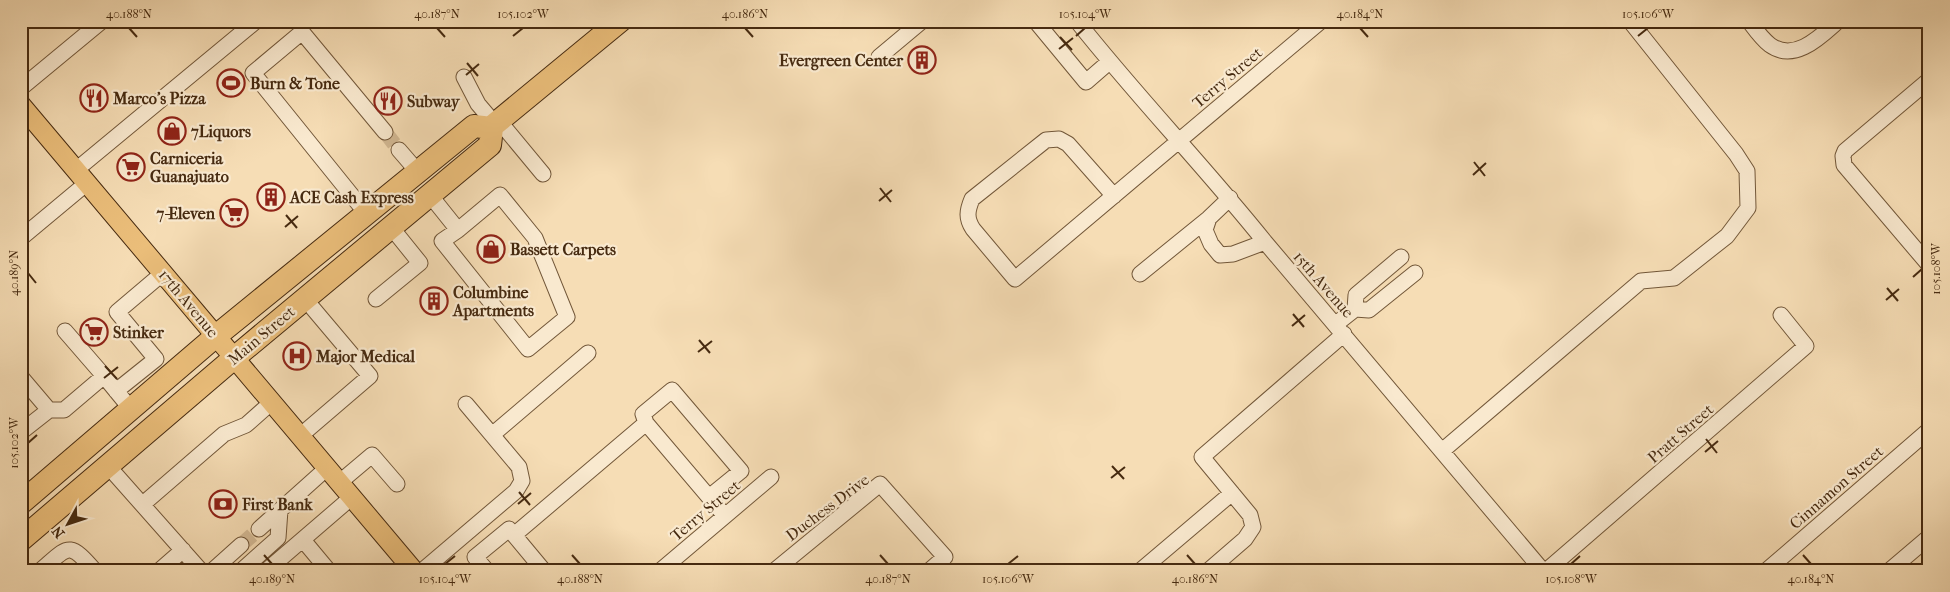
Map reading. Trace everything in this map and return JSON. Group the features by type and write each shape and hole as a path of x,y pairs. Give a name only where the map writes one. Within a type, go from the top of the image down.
{"highway":[{"path":"495,124 620,21"},
{"name":"Main Street","path":"21,503 216,336 474,126 495,124 490,145 234,358 21,540"}],"main road":[{"name":"17th Avenue","path":"21,105 414,571"}],"street":[{"path":"21,88 102,21"},
{"path":"21,238 81,176 256,21"},
{"path":"879,57 922,21"},
{"path":"1041,21 1038,24 1086,82 1109,62"},
{"name":"15th Avenue","path":"1077,21 1109,62 1230,198 1265,242 1544,571"},
{"name":"Terry Street","path":"1114,196 1068,144 1059,139 1046,140 972,199 967,211 968,221 1015,279 1114,196 1178,141 1321,21"},
{"path":"1442,451 1641,281 1674,278 1727,236 1748,208 1748,171 1630,21"},
{"path":"1749,21 1770,45 1790,50 1812,44 1838,21"},
{"path":"366,214 252,73 302,32 385,132"},
{"path":"464,77 478,104 543,174"},
{"path":"1929,80 1845,151 1843,156 1844,165 1929,265"},
{"path":"400,150 418,172"},
{"path":"430,195 458,230"},
{"path":"500,195 535,238 567,317 528,349 442,241 458,230 500,195"},
{"path":"1140,274 1209,218 1230,198"},
{"path":"1209,218 1205,230 1211,244 1220,256 1233,254 1265,242"},
{"path":"376,299 420,262 391,227"},
{"path":"1208,571 1245,540 1253,527 1250,515 1202,457 1340,329 1355,308 1356,295 1401,257"},
{"path":"116,391 156,359 118,312 163,272"},
{"path":"1355,308 1368,310 1414,273"},
{"path":"300,436 370,376 305,299"},
{"name":"Pratt Street","path":"1544,571 1806,346 1781,315"},
{"path":"65,331 131,409"},
{"path":"492,435 588,353"},
{"path":"21,432 49,410 64,410 104,376"},
{"path":"21,377 49,410"},
{"path":"709,497 741,470 672,390 643,414 646,423 725,516"},
{"path":"143,504 224,434 246,425 272,402"},
{"path":"422,571 516,491 522,481 519,467 466,404"},
{"path":"514,536 646,423"},
{"name":"Cinnamon Street","path":"1766,571 1929,430"},
{"path":"340,482 372,455 397,484"},
{"path":"108,466 201,571"},
{"path":"259,529 327,468"},
{"name":"Terry Street","path":"660,571 771,477"},
{"name":"Duchess Drive","path":"774,571 880,484 945,557 929,571"},
{"path":"1140,571 1232,493"},
{"path":"266,571 352,498"},
{"path":"241,571 278,538 280,510"},
{"path":"487,571 475,557 509,529 544,571"},
{"path":"1889,571 1929,537"},
{"path":"303,540 327,571"},
{"path":"212,571 241,545"},
{"path":"40,571 60,553 68,549 78,551 95,571"},
{"path":"159,571 183,550"}],"tunnel":[{"path":"385,132 399,150"},
{"path":"241,545 259,529"}],"place":[{"name":"Evergreen Center","path":"922,60"},
{"name":"Burn & Tone","path":"231,83"},
{"name":"Marco's Pizza","path":"94,98"},
{"name":"Subway","path":"388,101"},
{"name":"7Liquors","path":"172,131"},
{"name":"Carniceria Guanajuato","path":"131,167"},
{"name":"ACE Cash Express","path":"271,197"},
{"name":"7-Eleven","path":"234,213"},
{"name":"Bassett Carpets","path":"491,249"},
{"name":"Columbine Apartments","path":"434,301"},
{"name":"Stinker","path":"94,332"},
{"name":"Major Medical","path":"297,356"},
{"name":"First Bank","path":"223,504"}]}
